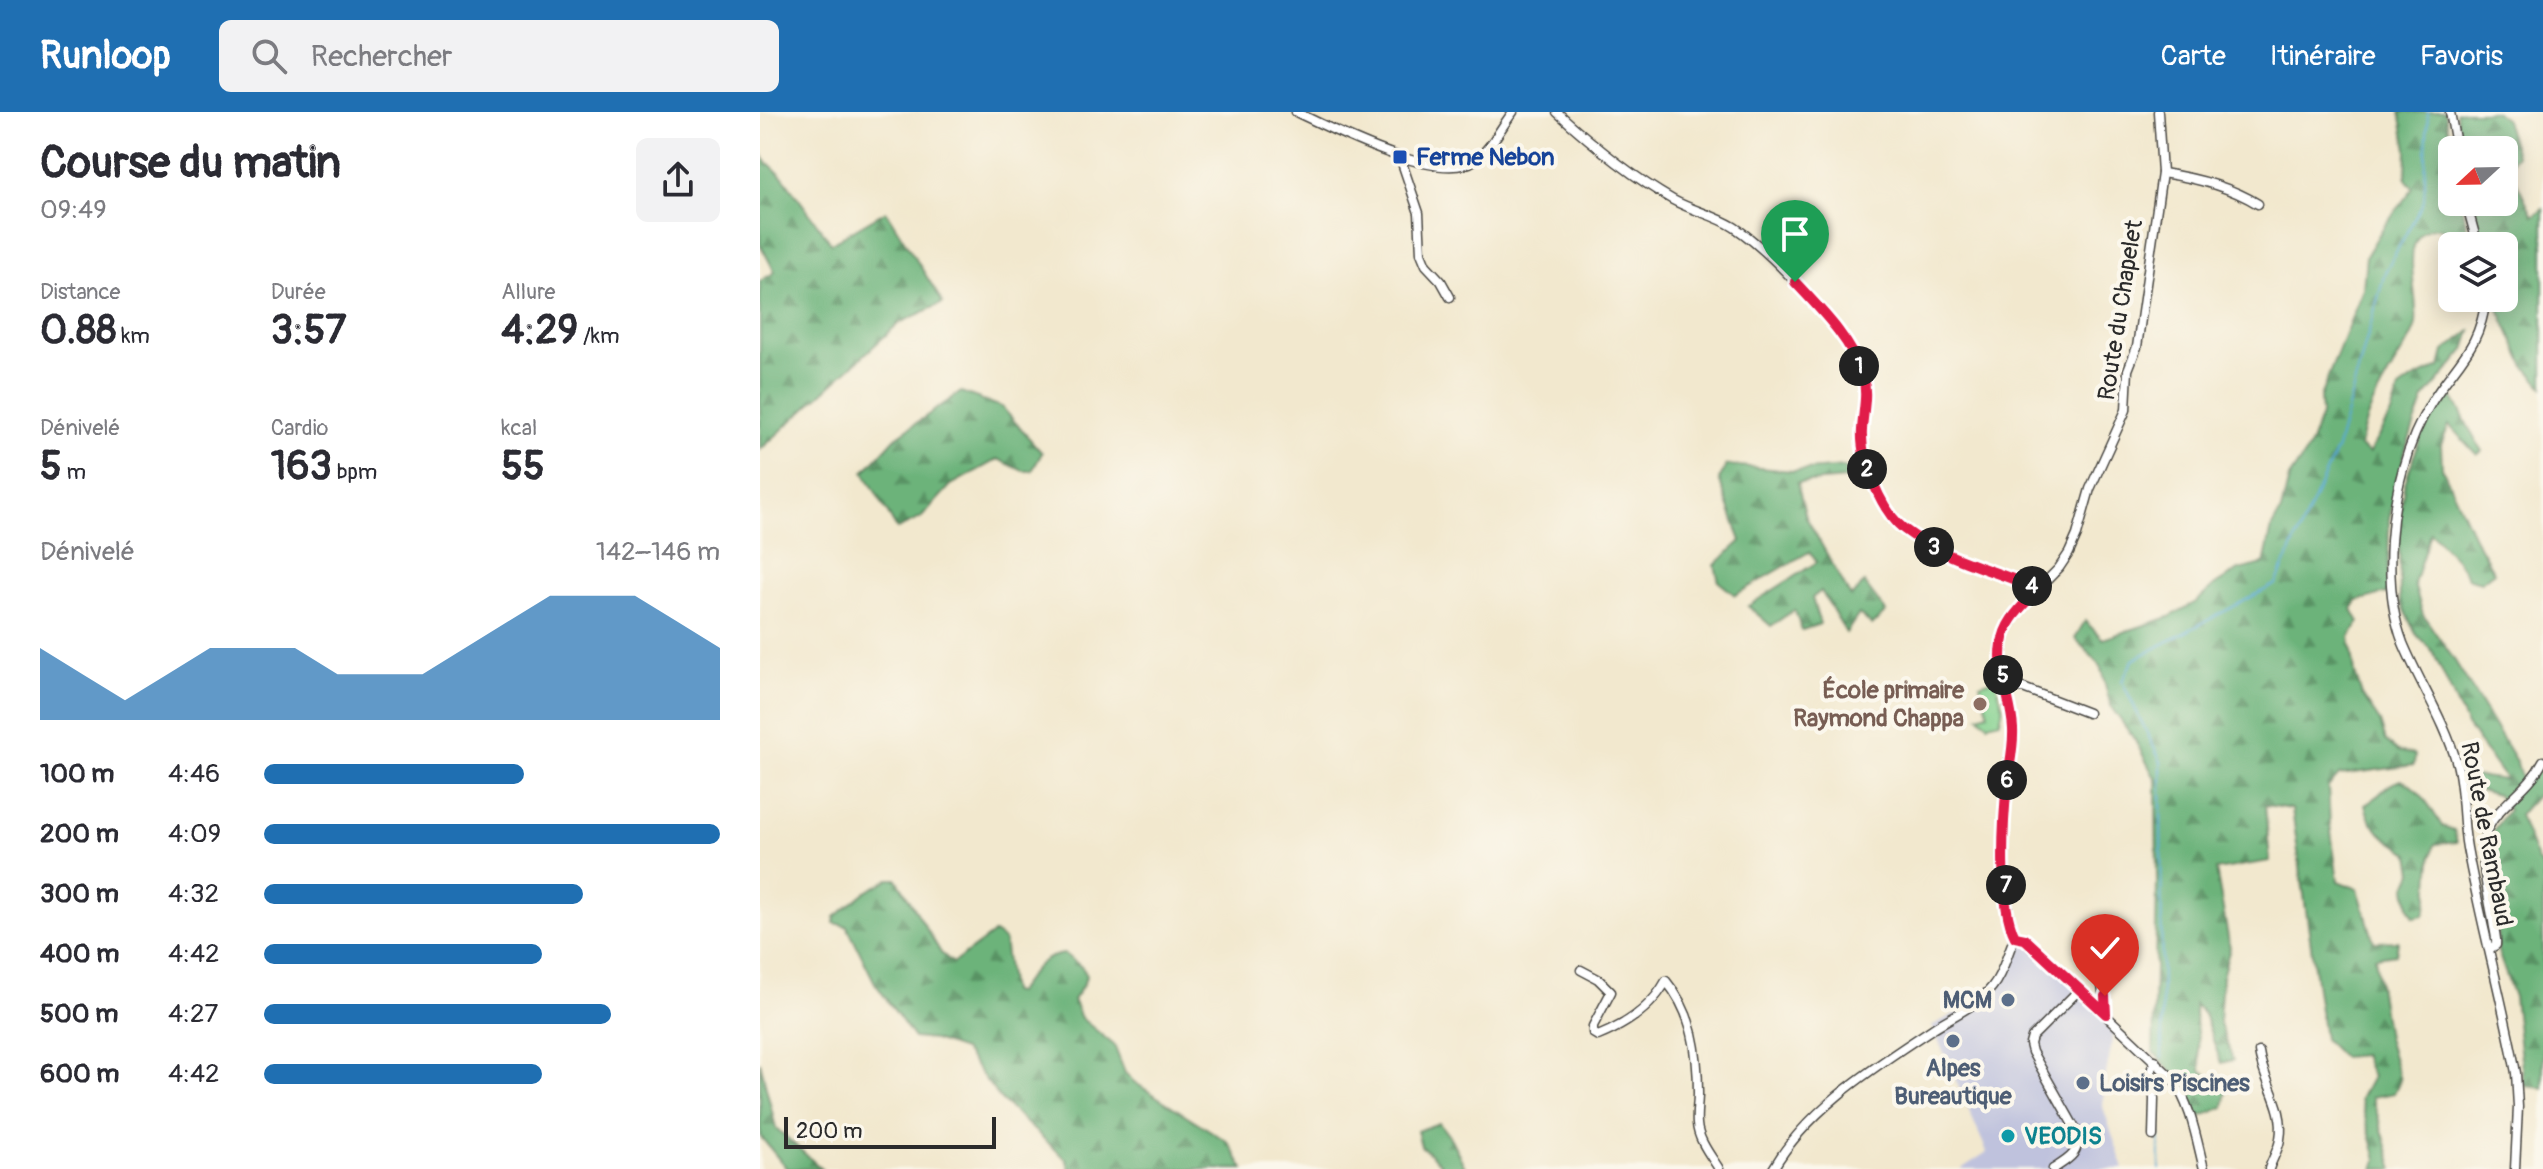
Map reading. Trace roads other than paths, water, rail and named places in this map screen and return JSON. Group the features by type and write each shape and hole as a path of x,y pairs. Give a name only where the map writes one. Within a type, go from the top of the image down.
{"street":[{"path":"1296,112 1400,157 1446,167 1466,165 1482,154 1513,112"},
{"path":"1557,112 1593,145 1660,192 1721,220 1745,235 1823,312 1863,374 1866,389 1863,458 1896,521 1904,529 1964,561 2038,589"},
{"name":"Route du Chapelet","path":"2015,937 2008,913 2004,869 2004,813 2013,730 2001,663 2005,632 2017,611 2059,568 2069,553 2090,489 2126,410 2128,370 2137,347 2162,173 2158,112"},
{"path":"2450,112 2454,136"},
{"path":"1400,157 1419,213 1421,253 1426,265 1450,297"},
{"path":"2162,173 2202,180 2258,204"},
{"name":"Route de Rambaud","path":"2484,312 2472,347 2432,400 2411,444 2391,543 2392,588 2403,642 2448,737 2458,769 2467,846 2518,1091 2515,1169"},
{"path":"2006,689 2023,688 2088,713"},
{"path":"2489,949 2497,941 2484,838 2495,817 2526,787 2543,761"},
{"path":"1773,1169 1783,1152 1836,1098 1985,994 2000,973 2015,937 2025,939 2172,1078 2184,1096 2204,1169"},
{"path":"2092,944 2106,1014"},
{"path":"1581,970 1598,979 1611,992 1593,1026 1593,1033 1598,1036 1621,1027 1658,994 1666,981 1684,1010 1693,1034 1698,1085 1697,1124 1700,1136 1719,1169"},
{"path":"2053,1169 2074,1155 2079,1143 2077,1132 2030,1044 2032,1037 2080,989"},
{"path":"2259,1052 2266,1082 2279,1109 2281,1126 2280,1142 2269,1169"},
{"path":"2153,1136 2151,1071 2155,1060"}],"waterway":[{"path":"2162,1058 2161,762 2122,681 2133,660 2276,584 2337,448 2385,272 2424,201 2428,112"},
{"path":"2158,1079 2160,1169"}],"place":[{"name":"Ferme Nebon","path":"1400,157"},
{"name":"École primaire Raymond Chappa","path":"1980,704"},
{"name":"MCM","path":"2008,1000"},
{"name":"Alpes Bureautique","path":"1953,1041"},
{"name":"Loisirs Piscines","path":"2083,1083"},
{"name":"VEODIS","path":"2008,1136"}]}
